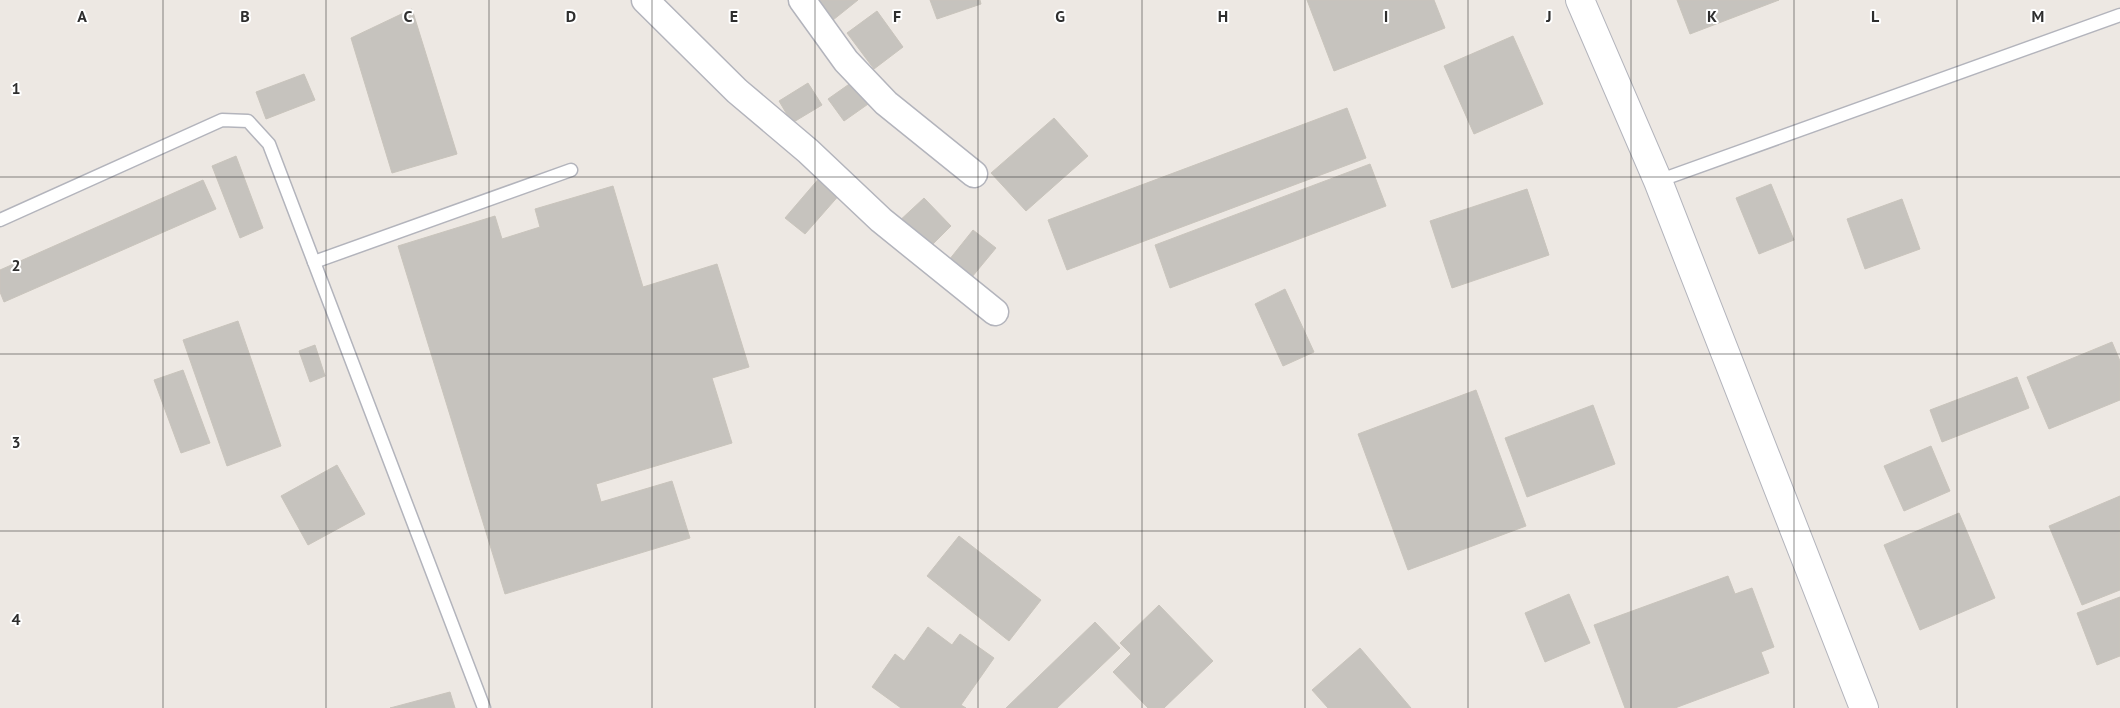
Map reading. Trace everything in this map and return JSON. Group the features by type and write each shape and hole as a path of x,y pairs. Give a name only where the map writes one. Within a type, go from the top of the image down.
{"street":[{"path":"645,0 737,91 808,151 881,220 995,312"},
{"path":"802,0 846,60 886,103 974,174"},
{"path":"1580,0 1658,181 1864,708"}],"lane":[{"path":"1658,181 2120,15"},
{"path":"0,220 222,120 248,122 269,144 484,708"},
{"path":"314,262 571,170"}],"building":[{"path":"816,0 858,0 833,20"},
{"path":"930,0 980,0 981,4 937,19"},
{"path":"1307,0 1434,0 1445,28 1334,71"},
{"path":"1677,0 1779,0 1690,34"},
{"path":"412,9 457,154 392,173 351,38"},
{"path":"877,11 903,47 874,69 847,33"},
{"path":"1513,36 1543,104 1474,134 1444,66"},
{"path":"304,74 315,100 266,119 256,92"},
{"path":"855,80 871,102 844,121 828,99"},
{"path":"808,83 822,105 792,123 779,101"},
{"path":"1347,108 1366,158 1067,270 1048,220"},
{"path":"1054,118 1088,156 1026,211 991,173"},
{"path":"236,156 263,228 240,238 212,166"},
{"path":"1370,164 1386,206 1170,288 1155,245"},
{"path":"821,176 841,193 805,234 785,218"},
{"path":"203,180 216,209 4,302 0,292 0,270"},
{"path":"1771,184 1794,240 1759,254 1736,198"},
{"path":"613,186 643,287 717,264 749,367 712,378 732,443 596,484 601,502 672,481 690,538 505,594 398,246 495,216 502,239 540,227 535,209"},
{"path":"1527,189 1549,255 1452,288 1430,221"},
{"path":"924,198 951,226 924,253 896,224"},
{"path":"1902,199 1920,249 1865,269 1847,219"},
{"path":"973,230 996,248 967,283 945,265"},
{"path":"1285,289 1314,352 1283,366 1255,304"},
{"path":"238,321 281,446 227,466 183,340"},
{"path":"2112,342 2120,361 2120,400 2049,429 2027,377"},
{"path":"315,345 325,376 310,382 299,351"},
{"path":"183,370 210,443 181,453 154,380"},
{"path":"2017,377 2029,408 1942,442 1930,410"},
{"path":"1476,390 1526,526 1408,570 1358,434"},
{"path":"1593,405 1615,464 1527,497 1505,438"},
{"path":"1931,446 1950,491 1904,511 1884,466"},
{"path":"337,465 365,514 308,545 281,496"},
{"path":"2120,496 2120,590 2082,605 2049,526"},
{"path":"1959,513 1995,598 1920,630 1884,545"},
{"path":"959,536 1041,600 1009,641 927,576"},
{"path":"1728,576 1735,594 1752,588 1774,647 1761,652 1769,673 1675,708 1625,708 1594,625"},
{"path":"1569,594 1590,643 1545,662 1525,613"},
{"path":"2120,597 2120,656 2097,665 2077,613"},
{"path":"1159,605 1213,661 1164,708 1148,708 1113,672 1131,654 1120,643"},
{"path":"1095,622 1120,648 1057,708 1006,708"},
{"path":"928,627 952,645 960,634 994,658 961,705 966,708 901,708 872,687 895,654 904,661"},
{"path":"1360,648 1411,708 1328,708 1312,690"},
{"path":"450,692 455,708 390,708"}]}
